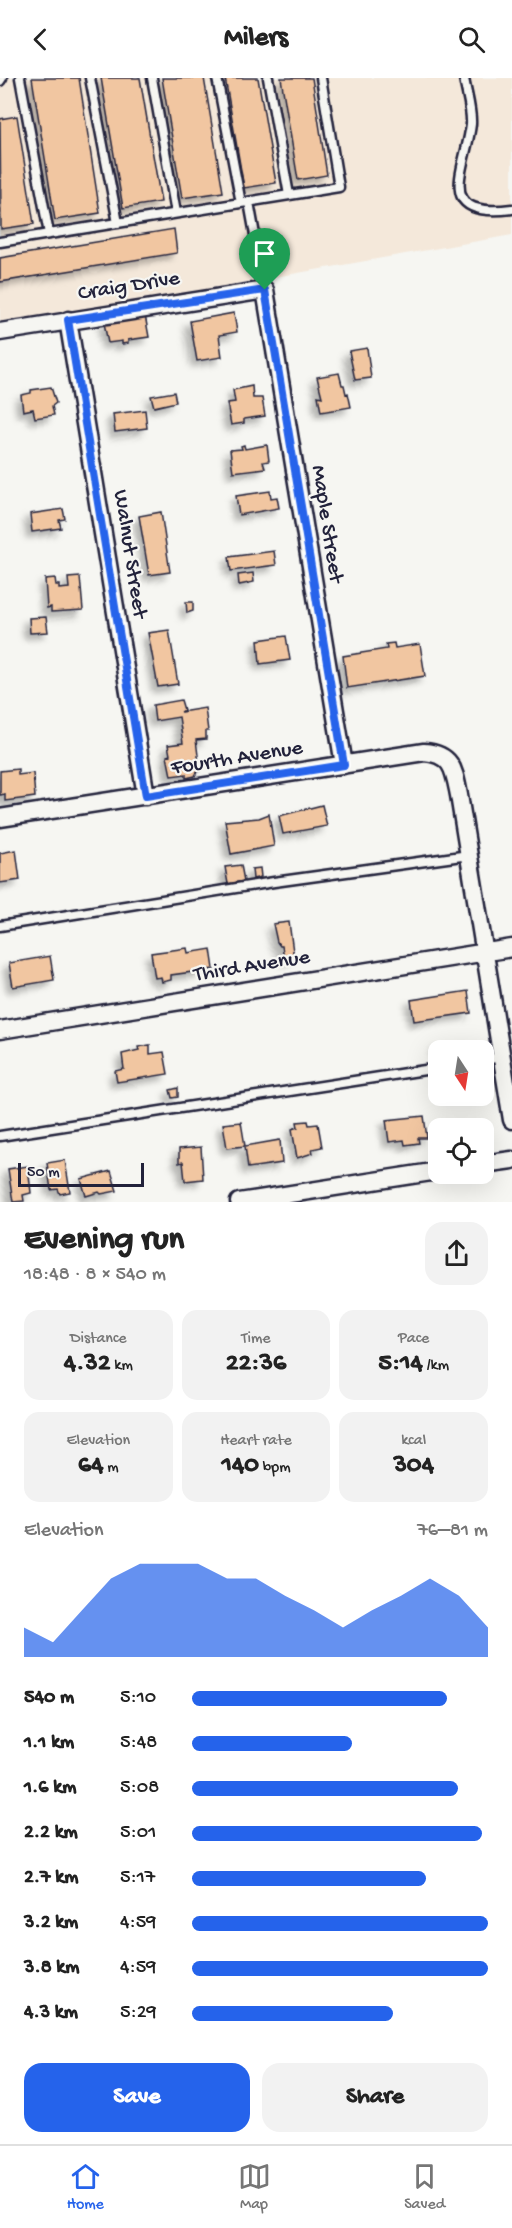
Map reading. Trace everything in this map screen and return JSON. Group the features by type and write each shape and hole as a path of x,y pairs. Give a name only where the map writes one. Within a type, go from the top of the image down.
{"street":[{"name":"Craig Drive","path":"0,332 265,290"},
{"name":"Maple Street","path":"265,290 344,765"},
{"name":"Walnut Street","path":"68,320 146,796"},
{"name":"Fourth Avenue","path":"0,818 424,752 445,758 453,767 469,855"},
{"path":"469,855 512,1120"},
{"name":"Third Avenue","path":"0,1030 512,948"},
{"path":"494,1162 512,1160"},
{"path":"239,1202 428,1173"}],"lane":[{"path":"20,78 49,234"},
{"path":"90,78 118,223"},
{"path":"152,78 176,213"},
{"path":"217,78 265,290"},
{"path":"268,78 289,195"},
{"path":"0,242 339,187 321,78"},
{"path":"464,78 471,122 459,176 462,197 468,203 486,211 512,209"},
{"path":"0,926 274,882 469,855"},
{"path":"494,1058 502,1057"},
{"path":"0,1136 428,1070"}],"shaded area":[{"path":"0,78 512,78 512,235 0,326"}],"building":[{"path":"32,78 79,78 100,213 55,220"},
{"path":"101,78 140,78 161,202 123,208"},
{"path":"162,78 204,78 223,192 182,198"},
{"path":"225,78 258,78 276,183 244,188"},
{"path":"281,78 312,78 327,175 298,180"},
{"path":"17,116 34,224 1,229 0,119"},
{"path":"174,229 177,253 0,282 0,258"},
{"path":"234,313 237,332 219,335 222,357 197,361 190,321"},
{"path":"145,315 149,337 128,340 128,343 122,344 122,341 108,343 104,323"},
{"path":"367,348 371,378 355,380 349,351"},
{"path":"339,373 346,394 348,393 351,407 321,412 318,396 322,397 317,377"},
{"path":"252,386 253,398 262,398 265,416 244,419 244,423 231,425 227,403 235,402 233,390"},
{"path":"51,387 56,403 52,406 54,415 35,418 33,409 23,411 21,395 31,393 31,390"},
{"path":"174,392 176,402 154,407 151,396"},
{"path":"145,410 147,428 115,432 113,414"},
{"path":"244,445 245,449 267,445 269,461 263,462 265,468 233,472 230,450 242,449 241,446"},
{"path":"270,491 271,498 277,497 279,508 239,515 236,496"},
{"path":"63,509 65,519 59,520 61,528 32,532 30,514"},
{"path":"161,512 170,572 149,575 139,516"},
{"path":"274,551 276,565 231,571 229,557"},
{"path":"253,573 254,582 239,585 238,575"},
{"path":"80,577 83,610 51,612 51,607 47,608 45,579 55,578 59,589 69,588 68,578"},
{"path":"186,602 193,602 193,611 187,613"},
{"path":"46,617 48,632 30,633 29,618"},
{"path":"169,630 178,684 158,687 148,633"},
{"path":"286,636 290,660 260,664 258,640"},
{"path":"394,643 395,648 420,644 425,676 347,688 343,656 387,649 386,644"},
{"path":"181,700 184,710 181,712 205,708 208,731 206,731 206,739 196,740 200,771 195,776 186,778 186,774 171,776 167,756 170,755 168,745 183,743 179,717 155,721 153,705"},
{"path":"18,769 18,775 33,773 35,797 5,801 5,794 0,795 0,771"},
{"path":"322,805 327,826 283,834 279,816"},
{"path":"269,814 274,846 231,854 225,821 259,818"},
{"path":"16,850 20,880 0,883 0,853"},
{"path":"241,865 244,881 228,884 225,867"},
{"path":"260,868 261,877 253,879 252,869"},
{"path":"289,922 294,959 284,959 282,946 277,942 273,924"},
{"path":"187,948 188,953 211,949 214,969 171,975 171,980 162,982 161,977 155,978 151,953"},
{"path":"50,956 54,980 13,987 9,963"},
{"path":"468,991 471,1013 414,1021 411,1000"},
{"path":"150,1045 150,1054 164,1052 168,1074 117,1082 115,1071 124,1069 122,1054"},
{"path":"178,1088 178,1097 172,1098 170,1090"},
{"path":"424,1116 427,1138 418,1138 419,1143 405,1145 404,1140 389,1142 386,1120"},
{"path":"308,1121 309,1125 318,1124 322,1147 312,1149 313,1153 297,1158 292,1129 298,1127 297,1122"},
{"path":"241,1122 245,1146 227,1148 223,1124"},
{"path":"280,1140 282,1163 248,1168 245,1146"},
{"path":"201,1147 203,1179 185,1181 183,1162 179,1163 179,1149"},
{"path":"65,1160 70,1192 60,1194 58,1189 51,1190 47,1163"},
{"path":"28,1166 31,1193 23,1195 24,1201 13,1202 8,1169"},
{"path":"111,1171 117,1191 101,1194 99,1192 86,1196 81,1179"}],"route":[{"path":"265,290 344,765 146,796 68,320 265,290"}]}
